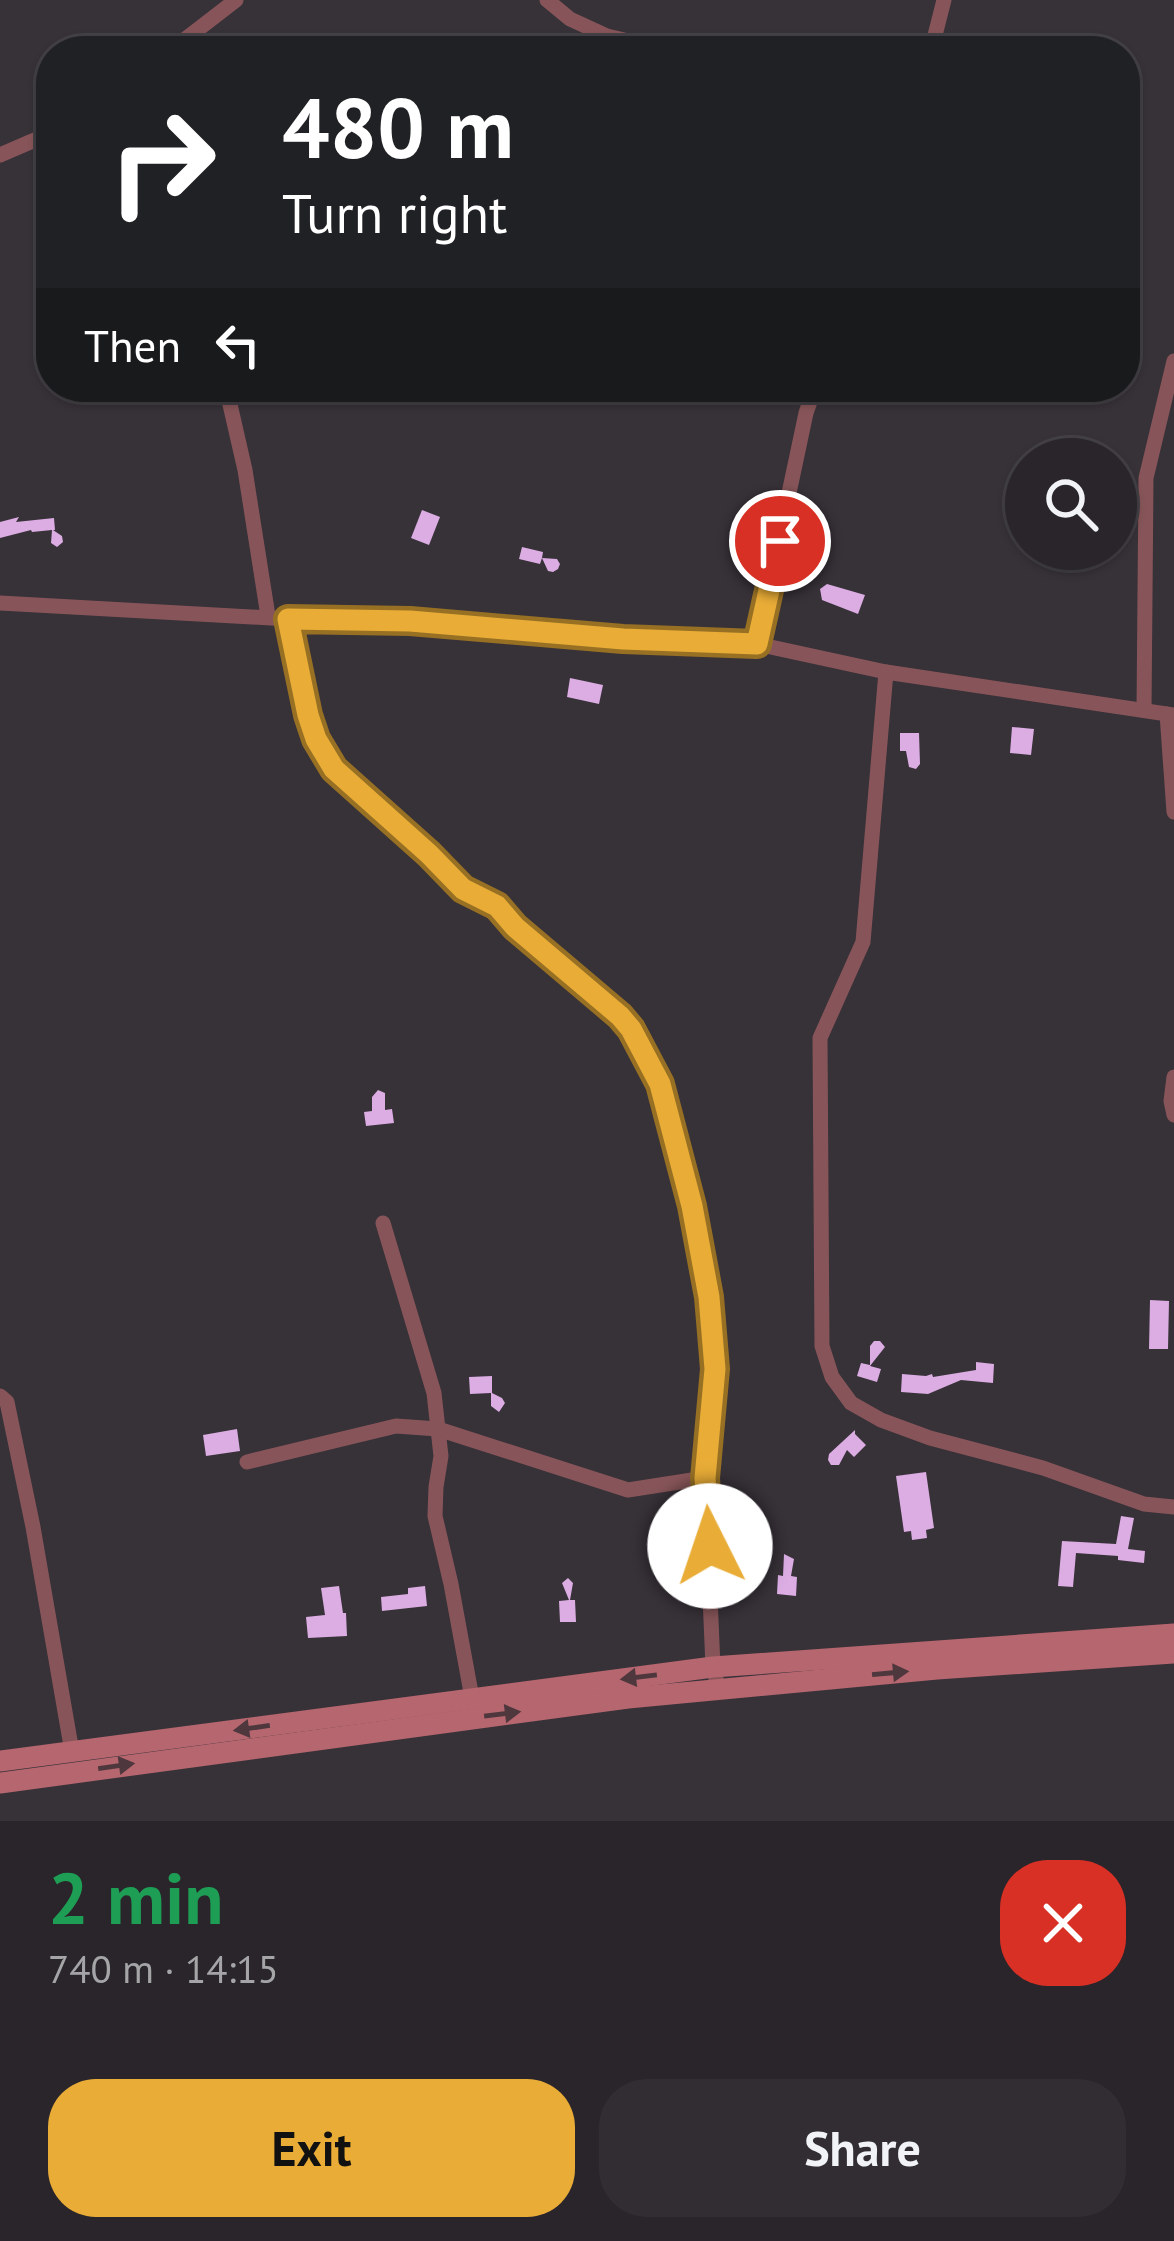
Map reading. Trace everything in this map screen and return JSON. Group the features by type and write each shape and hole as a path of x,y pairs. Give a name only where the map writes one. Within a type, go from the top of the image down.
{"main road":[{"path":"0,1761 472,1698 1174,1634"},
{"path":"0,1783 487,1716 716,1678 1174,1654"}],"street":[{"path":"189,36 236,0"},
{"path":"547,0 570,19 607,36"},
{"path":"936,36 944,0"},
{"path":"0,155 36,139"},
{"path":"1144,710 1146,478 1174,361"},
{"path":"229,402 268,616"},
{"path":"757,644 810,402"},
{"path":"0,603 410,621 623,639 757,644 886,672 1144,710 1171,715 1174,812"},
{"path":"288,619 308,715 334,769 463,889 497,906 515,927 620,1016 660,1084 692,1206 709,1297 715,1369 705,1478 716,1678"},
{"path":"886,672 863,942 820,1038 822,1346 832,1377 851,1403 881,1420 1144,1504 1174,1507"},
{"path":"1174,1077 1174,1115"},
{"path":"383,1223 434,1394 441,1456 435,1516 472,1698"},
{"path":"0,1396 7,1402 33,1527 72,1752"},
{"path":"247,1462 396,1426 438,1429 628,1490 705,1478"}],"building":[{"path":"422,510 440,517 429,545 411,538"},
{"path":"19,517 16,522 54,518 53,530 63,542 57,547 51,543 52,530 0,538 0,522"},
{"path":"522,547 543,552 540,564 519,559"},
{"path":"542,558 557,559 558,569 548,571"},
{"path":"827,584 865,595 858,614 822,600 820,589"},
{"path":"570,678 603,685 599,704 567,697"},
{"path":"1012,727 1034,729 1031,755 1010,753"},
{"path":"900,733 919,733 916,769 909,767 906,751 900,751"},
{"path":"378,1090 385,1093 385,1110 392,1109 394,1123 366,1126 364,1112 372,1111 372,1097"},
{"path":"1150,1300 1169,1301 1168,1349 1149,1349"},
{"path":"874,1341 885,1347 870,1366 881,1369 877,1382 857,1376 861,1363 870,1365"},
{"path":"976,1362 994,1364 993,1383 961,1380 928,1394 901,1392 902,1374 933,1377 976,1370"},
{"path":"492,1376 492,1393 505,1403 499,1412 491,1406 491,1393 470,1394 469,1377"},
{"path":"237,1429 240,1451 206,1456 203,1435"},
{"path":"855,1430 866,1445 854,1457 847,1450 839,1465 831,1465 829,1454"},
{"path":"926,1472 934,1528 926,1530 927,1538 912,1540 911,1531 904,1532 896,1476"},
{"path":"1121,1516 1134,1518 1128,1549 1145,1551 1144,1563 1076,1553 1073,1587 1058,1586 1062,1541 1116,1544"},
{"path":"784,1554 794,1559 791,1576 797,1577 796,1596 777,1594"},
{"path":"568,1578 573,1583 570,1600 575,1600 576,1622 560,1622 559,1601 569,1600 562,1583"},
{"path":"339,1586 347,1636 308,1638 306,1617 325,1615 321,1588"},
{"path":"425,1586 427,1606 382,1611 381,1597 408,1594 408,1588"}],"route":[{"path":"710,1546 705,1478 715,1369 709,1297 692,1206 660,1084 620,1016 515,927 497,906 463,889 334,769 308,715 288,619 410,621 623,639 757,644 780,541"}]}
